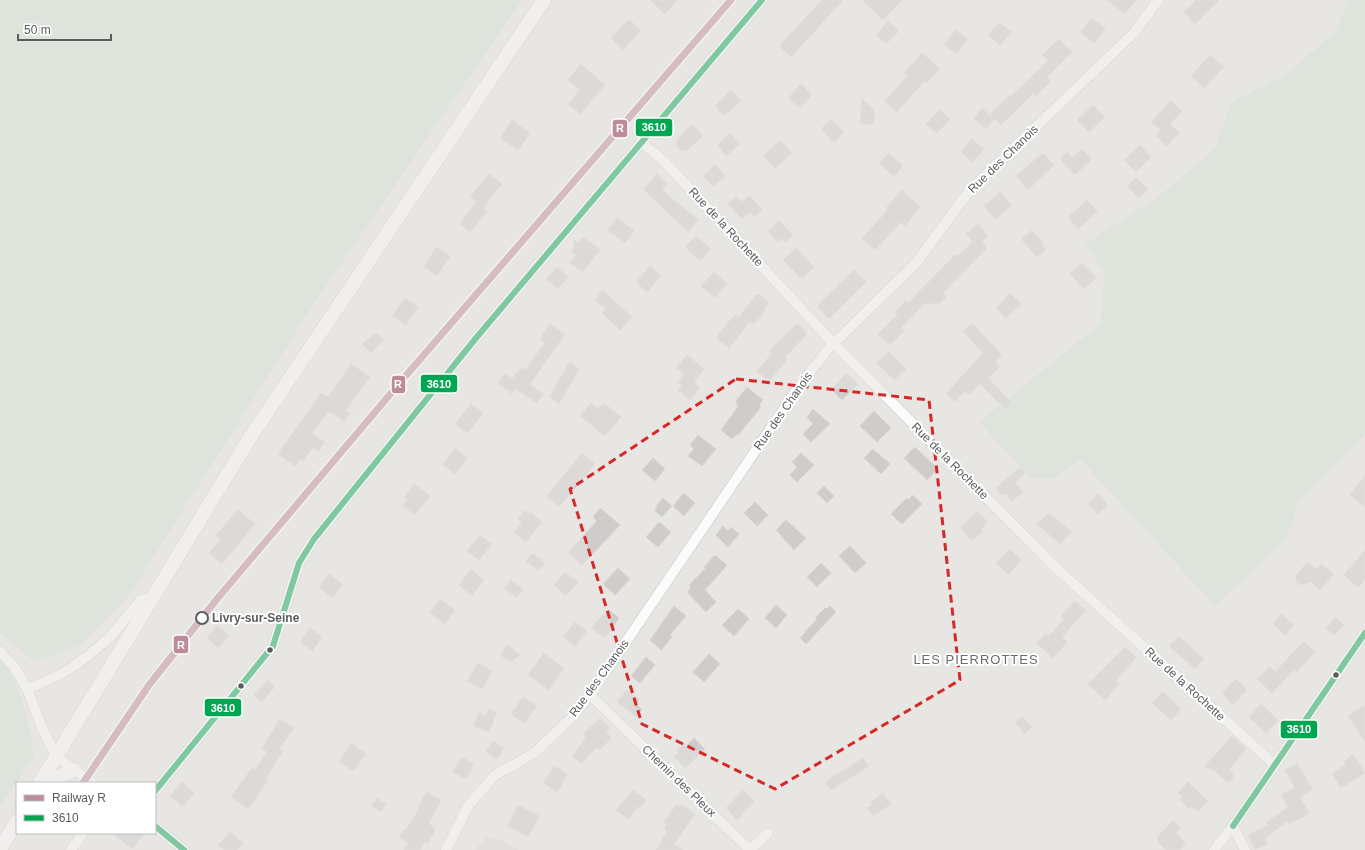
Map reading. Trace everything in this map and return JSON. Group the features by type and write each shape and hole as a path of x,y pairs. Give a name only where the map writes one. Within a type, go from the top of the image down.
{"main road":[{"path":"41,782 152,597 258,427 544,0"},
{"path":"52,782 65,773 74,770"},
{"path":"0,849 16,823"}],"street":[{"path":"156,790 273,646 299,563 314,539 476,338 762,0"},
{"name":"Rue des Chanois","path":"446,850 468,806 494,776 534,753 574,715 590,695 802,382 834,344 916,263 970,190 1135,32 1158,0"},
{"name":"Rue de la Rochette","path":"641,142 663,160 834,344 1056,568 1275,765"},
{"path":"27,689 62,674 88,656 110,637 141,600 152,597"},
{"path":"1214,850 1233,826 1365,633"},
{"path":"0,651 15,668 27,689 41,726 56,756 91,782"},
{"name":"Chemin des Pleux","path":"590,695 750,850 768,833"},
{"path":"1233,826 1245,850"},
{"path":"156,827 184,850"},
{"path":"71,850 82,834"}],"highlighted area":[{"path":"736,379 929,400 960,680 775,789 642,724 570,489"}],"shaded area":[{"path":"487,837 503,841 520,850 475,850"}],"green space":[{"path":"0,0 522,0 315,302 128,597 80,645 35,662 0,633"},
{"path":"1349,0 1365,0 1365,434 1299,501 1286,540 1215,606 1081,460 1053,478 1032,479 979,422 1100,324 1105,273 1085,244 1159,196 1215,149 1231,103 1288,73 1335,32"},
{"path":"0,660 14,679 19,691 27,719 34,757 0,806"}],"building":[{"path":"650,0 677,0 665,14"},
{"path":"822,0 843,0 791,57 779,46"},
{"path":"862,0 902,0 883,20"},
{"path":"1107,0 1136,0 1125,14"},
{"path":"1196,0 1219,0 1195,24 1184,12"},
{"path":"1092,18 1106,29 1094,43 1080,32"},
{"path":"629,19 641,31 623,50 611,38"},
{"path":"888,21 899,31 886,44 876,35"},
{"path":"999,23 1012,32 1000,45 988,35"},
{"path":"956,30 968,39 956,54 944,44"},
{"path":"1059,39 1072,52 1047,77 1051,81 1036,96 1034,93 1001,125 990,114 1048,61 1042,55"},
{"path":"922,53 940,69 926,83 924,81 897,112 885,101 907,76 904,73"},
{"path":"1210,55 1224,67 1204,88 1191,76"},
{"path":"581,64 605,85 580,114 568,104 580,90 568,80"},
{"path":"801,84 812,95 800,108 788,98"},
{"path":"731,90 741,101 724,116 715,106"},
{"path":"862,99 875,111 873,125 860,124"},
{"path":"1171,101 1182,111 1170,124 1179,133 1167,146 1156,136 1160,130 1151,122"},
{"path":"1093,105 1105,117 1089,132 1077,120"},
{"path":"982,108 994,119 986,129 974,118"},
{"path":"939,110 950,119 937,133 926,124"},
{"path":"831,119 844,132 834,143 821,129"},
{"path":"512,120 530,133 518,150 500,138"},
{"path":"692,124 703,136 686,151 681,150 676,146 677,140"},
{"path":"730,133 740,144 726,156 717,145"},
{"path":"972,139 984,149 973,162 961,152"},
{"path":"780,140 792,153 775,168 763,156"},
{"path":"1140,145 1151,157 1136,172 1124,160"},
{"path":"1082,149 1092,159 1075,175 1060,159 1067,152 1072,158"},
{"path":"889,153 903,166 894,177 879,163"},
{"path":"1043,153 1054,165 1028,190 1016,176"},
{"path":"715,165 725,176 713,187 703,176"},
{"path":"489,174 502,184 487,201 488,203 483,209 487,212 470,232 460,224 476,202 470,197"},
{"path":"657,174 667,184 662,190 698,220 688,232 643,189"},
{"path":"1136,177 1148,189 1139,198 1127,186"},
{"path":"902,190 920,207 905,226 901,222 875,250 862,238 888,210 886,208"},
{"path":"1000,192 1012,205 995,219 984,206"},
{"path":"749,195 762,210 754,217 750,212 742,219 728,204 736,196 742,202"},
{"path":"1087,200 1098,211 1078,229 1068,217"},
{"path":"617,218 634,231 625,243 608,230"},
{"path":"779,221 793,235 786,242 781,238 778,242 768,231"},
{"path":"978,224 988,236 982,242 987,248 943,293 946,297 939,304 925,303 901,328 904,331 890,345 878,334 898,314 895,312 906,300 908,303 956,254 958,256 973,242 966,234"},
{"path":"1032,230 1044,244 1042,245 1046,250 1037,257 1021,239"},
{"path":"696,236 711,249 700,261 685,247"},
{"path":"583,237 600,250 583,272 570,263 576,255 571,251 575,247 573,240 579,242"},
{"path":"436,247 450,256 437,276 424,267"},
{"path":"796,248 814,267 802,279 783,260"},
{"path":"1082,263 1096,278 1084,289 1070,274"},
{"path":"650,266 661,276 647,292 636,282"},
{"path":"557,267 568,277 558,289 546,279"},
{"path":"854,270 866,282 829,319 817,306"},
{"path":"714,272 727,284 715,298 701,286"},
{"path":"602,290 632,317 620,330 602,313 606,309 595,301"},
{"path":"1010,293 1021,304 1006,318 996,308"},
{"path":"756,295 760,295 769,303 764,309 766,310 754,324 750,321 729,348 716,338 731,319 736,315 738,318"},
{"path":"405,298 418,307 406,325 392,316"},
{"path":"797,323 807,334 785,357 788,359 769,381 757,371 772,353 769,351"},
{"path":"972,323 1002,355 995,362 1000,367 988,378 1012,403 1005,409 980,384 969,394 964,392 955,402 946,394 983,353 963,331"},
{"path":"550,324 565,334 530,384 543,394 537,403 516,389 512,394 498,383 505,373 512,379 521,368 525,370 545,343 540,339"},
{"path":"376,333 384,340 371,353 362,344"},
{"path":"889,352 906,369 894,380 877,363"},
{"path":"687,355 704,369 694,382 700,387 690,400 678,390 682,385 678,382 684,374 676,368"},
{"path":"570,361 579,369 559,404 550,396"},
{"path":"351,364 370,377 346,410 350,413 344,421 329,411 312,433 325,442 318,451 313,447 303,461 300,459 295,466 278,454 321,393 328,397"},
{"path":"847,373 858,384 842,400 831,389"},
{"path":"747,387 763,400 759,405 761,407 738,435 737,434 732,439 721,430 738,407 736,401"},
{"path":"591,403 598,409 604,403 621,417 605,436 580,416"},
{"path":"471,404 483,413 468,433 455,424"},
{"path":"813,409 830,424 811,442 803,434 813,424 807,417"},
{"path":"874,411 891,428 877,442 860,426"},
{"path":"698,435 716,449 702,466 688,456 694,449 690,445"},
{"path":"915,447 938,469 927,480 904,458"},
{"path":"455,448 468,458 455,474 443,464"},
{"path":"873,449 890,464 881,474 864,458"},
{"path":"582,453 595,464 559,507 547,496"},
{"path":"801,453 814,465 797,482 790,475 797,467 792,462"},
{"path":"653,458 665,469 655,481 642,470"},
{"path":"1020,467 1025,473 1015,483 1023,492 1012,501 1005,493 1002,495 996,488"},
{"path":"1365,476 1365,507 1350,495"},
{"path":"414,484 430,496 415,515 403,506 408,500 404,498"},
{"path":"824,486 834,496 827,503 817,493"},
{"path":"684,493 695,503 684,516 673,506"},
{"path":"1098,494 1108,505 1098,514 1088,504"},
{"path":"913,495 922,504 902,524 891,514 907,498 908,500"},
{"path":"663,498 672,506 662,517 655,511 656,506"},
{"path":"755,502 768,515 757,526 744,513"},
{"path":"600,508 620,525 582,565 568,552 597,521 593,517"},
{"path":"238,510 255,524 222,564 209,553 221,539 216,535"},
{"path":"525,510 529,514 530,512 542,522 526,542 514,532 522,522 518,519"},
{"path":"977,511 988,522 981,529 983,531 972,541 960,528"},
{"path":"1049,513 1072,532 1060,544 1037,524"},
{"path":"786,520 806,538 794,550 776,530"},
{"path":"659,522 671,532 658,547 646,537"},
{"path":"723,526 728,531 731,527 739,534 728,547 716,535"},
{"path":"480,535 492,544 479,560 467,551"},
{"path":"850,546 866,563 855,573 839,556"},
{"path":"1010,549 1021,560 1008,575 996,563"},
{"path":"1365,550 1365,579 1358,587 1344,575"},
{"path":"532,553 545,563 539,570 526,561"},
{"path":"715,555 727,565 705,590 716,602 706,612 687,592 691,587 689,585 706,568 704,567"},
{"path":"1307,562 1316,569 1321,564 1334,574 1320,590 1311,582 1302,585 1296,582 1296,576"},
{"path":"821,563 831,573 817,587 807,577"},
{"path":"618,568 630,579 615,595 603,584"},
{"path":"471,569 484,580 472,596 459,585"},
{"path":"565,572 578,582 566,596 554,585"},
{"path":"329,574 343,585 332,598 319,587"},
{"path":"511,580 524,590 516,597 504,588"},
{"path":"440,599 455,610 445,624 430,613"},
{"path":"1075,601 1086,610 1062,637 1067,642 1053,658 1037,643 1046,633 1049,636 1064,619 1061,616"},
{"path":"776,605 787,615 776,628 765,618"},
{"path":"674,606 686,616 670,635 672,637 661,650 650,640"},
{"path":"830,606 836,612 806,644 800,638 817,619 816,617 825,608 826,609"},
{"path":"738,609 749,619 734,636 722,625"},
{"path":"609,610 619,618 605,638 591,628 603,614 605,615"},
{"path":"1281,614 1294,625 1285,635 1273,624"},
{"path":"1335,617 1344,625 1334,635 1326,628"},
{"path":"575,622 587,631 575,646 563,637"},
{"path":"217,625 229,635 219,648 207,638"},
{"path":"310,628 322,637 312,651 300,642"},
{"path":"1179,636 1204,659 1195,669 1169,646"},
{"path":"1304,641 1315,652 1297,672 1294,670 1272,693 1257,679 1270,667 1275,672"},
{"path":"507,645 521,655 510,662 500,655"},
{"path":"1125,647 1136,657 1116,681 1119,684 1105,700 1088,684"},
{"path":"544,653 564,668 549,690 528,675"},
{"path":"709,654 720,664 704,682 693,672"},
{"path":"646,657 655,665 640,683 631,676"},
{"path":"478,663 492,671 482,689 467,681"},
{"path":"1236,679 1247,690 1233,705 1222,693"},
{"path":"268,680 275,687 261,702 254,695"},
{"path":"627,690 639,700 636,704 642,710 636,717 617,702"},
{"path":"1163,691 1181,709 1171,720 1152,703"},
{"path":"523,697 537,706 524,723 511,714"},
{"path":"1261,704 1278,720 1266,733 1249,717"},
{"path":"1365,705 1365,742 1348,716"},
{"path":"489,709 497,712 489,732 473,726 479,713 485,716"},
{"path":"1022,716 1032,727 1025,734 1015,723"},
{"path":"600,718 610,728 606,733 611,738 600,750 597,747 581,764 572,756 586,738 583,734"},
{"path":"280,719 294,728 279,749 283,751 266,778 268,780 248,809 231,797 252,768 255,770 267,752 262,748"},
{"path":"1232,736 1246,749 1229,770 1233,774 1233,778 1231,781 1227,782 1213,769 1204,767"},
{"path":"694,738 705,749 685,768 674,757 679,753 676,751 684,744 686,746"},
{"path":"493,741 504,748 497,759 486,752"},
{"path":"351,743 366,754 353,771 339,762"},
{"path":"1353,754 1365,773 1341,788 1332,774 1346,764 1344,761"},
{"path":"462,757 474,764 466,779 453,772"},
{"path":"863,758 869,766 831,790 825,782"},
{"path":"1297,763 1313,790 1300,797 1309,814 1289,824 1288,821 1265,838 1268,844 1255,850 1248,835 1268,825 1266,823 1288,807 1281,795 1295,788 1285,770"},
{"path":"554,766 568,774 557,792 543,783"},
{"path":"182,782 194,793 182,807 170,796"},
{"path":"1188,782 1208,801 1198,812 1192,806 1189,809 1180,800 1182,797 1178,793"},
{"path":"633,790 646,800 640,808 638,806 628,819 616,810"},
{"path":"743,790 754,801 737,820 726,808"},
{"path":"426,792 441,800 429,823 435,830 427,844 425,842 420,850 404,850 408,843 399,837 405,829 406,830 419,809"},
{"path":"883,793 891,804 873,816 867,808 872,805 871,802"},
{"path":"377,798 386,804 381,812 372,806"},
{"path":"677,804 680,806 681,804 695,814 674,844 683,850 656,850 667,832 664,829 667,824 664,822"},
{"path":"518,805 539,816 528,837 507,826"},
{"path":"1173,821 1181,828 1176,833 1186,843 1180,850 1166,850 1158,842 1158,836"},
{"path":"230,832 243,843 237,850 224,850 218,845"},
{"path":"113,834 144,834 132,849"}],"rail line":[{"name":"R","path":"84,782 149,685 217,599 403,379 731,0"}],"transit line":[{"name":"3610","path":"156,790 273,646 299,563 314,539 476,338 762,0"},
{"name":"3610","path":"1233,826 1365,633"},
{"name":"3610","path":"156,827 184,850"}],"place":[{"name":"Livry-sur-Seine","path":"202,618"}],"district":[{"name":"LES PIERROTTES","path":"976,659"}]}
